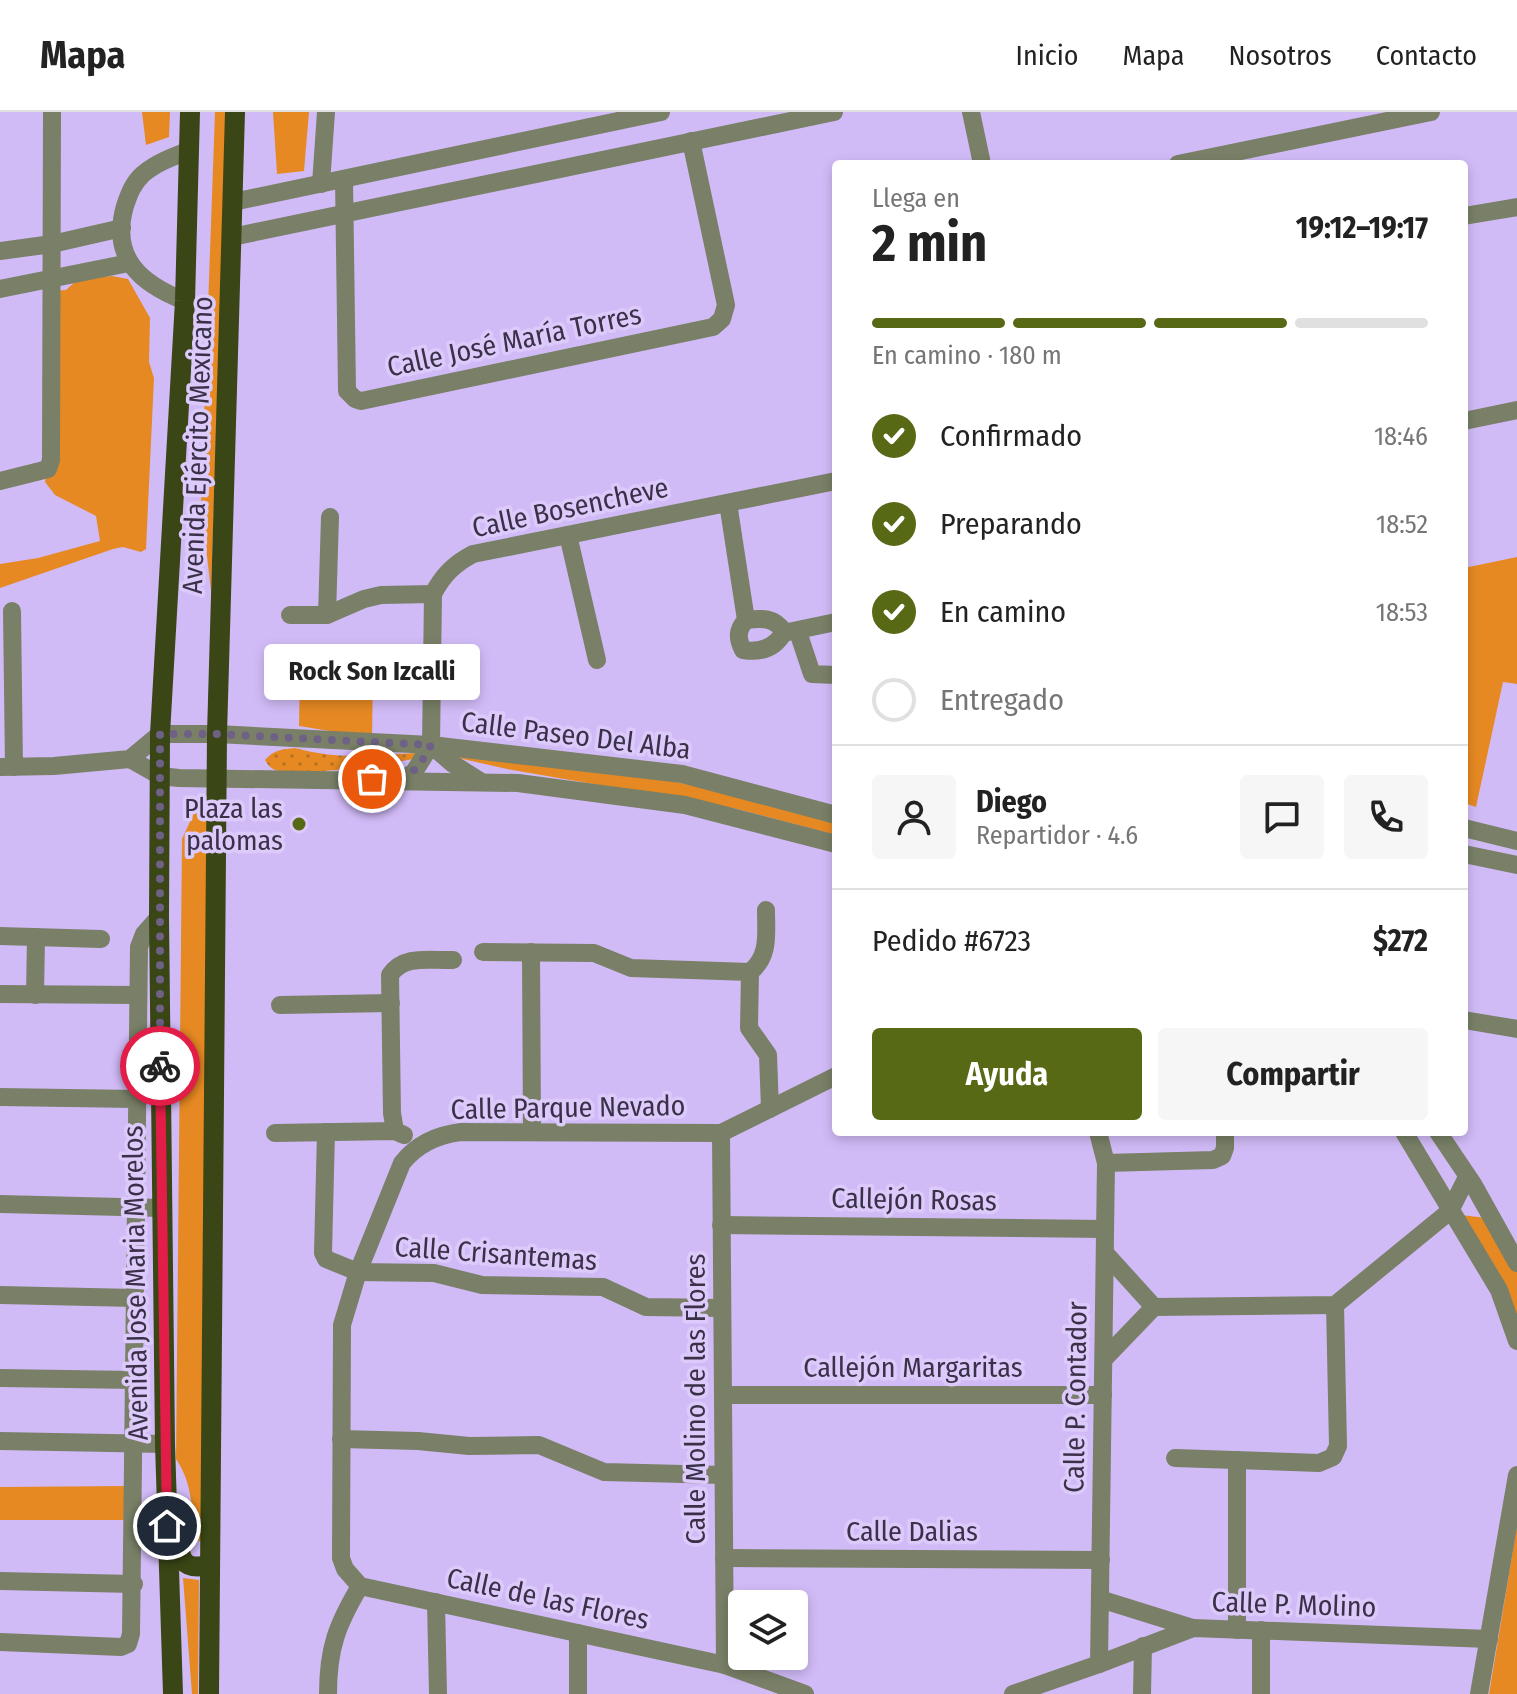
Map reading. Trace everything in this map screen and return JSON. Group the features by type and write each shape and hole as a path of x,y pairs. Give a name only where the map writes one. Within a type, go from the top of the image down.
{"main road":[{"name":"Avenida Ejército Mexicano","path":"160,776 185,301 190,112"},
{"name":"Avenida Ejército Mexicano","path":"209,1694 217,734 235,112"},
{"name":"Avenida Jose Maria Morelos","path":"160,776 165,1444 173,1694"},
{"path":"166,1497 176,1518 180,1558 188,1565 210,1565"}],"street":[{"path":"0,481 48,469 51,460 52,112"},
{"path":"321,184 326,112"},
{"path":"233,202 661,112"},
{"path":"232,237 830,112"},
{"path":"971,112 981,160"},
{"path":"1197,160 1431,112"},
{"path":"581,130 588,162"},
{"name":"Calle José María Torres","path":"344,179 347,391 361,401 713,327 722,319 726,305 691,141"},
{"path":"185,301 160,291 129,263 122,240 122,217 133,185 144,174 166,159 188,151"},
{"path":"1468,215 1517,207"},
{"path":"0,251 52,244 122,228"},
{"path":"0,289 129,263"},
{"path":"1468,420 1517,410"},
{"name":"Calle Bosencheve","path":"433,594 456,563 473,554 832,482"},
{"path":"728,503 746,620"},
{"path":"327,615 330,517"},
{"path":"568,535 597,660"},
{"path":"290,615 327,615 381,595 433,594 431,745 414,772 403,779"},
{"path":"12,611 7,767 130,759 160,734"},
{"path":"832,623 791,632 763,650 743,650 738,634 746,620 770,620 791,632 812,674 832,675"},
{"name":"Calle Paseo Del Alba","path":"160,734 431,745 682,774 832,814"},
{"path":"431,745 453,764 482,782"},
{"path":"130,759 160,776"},
{"name":"Calle Paseo Del Alba","path":"160,776 518,783 685,805 832,843"},
{"path":"1468,829 1517,841"},
{"path":"1468,855 1517,865"},
{"path":"483,952 594,953 631,968 750,972 760,964 765,953 766,910"},
{"path":"0,1642 121,1647 128,1644 134,1584 139,947 144,934 159,917"},
{"path":"0,936 101,939"},
{"path":"35,995 36,937"},
{"path":"531,952 532,1132"},
{"path":"395,1131 392,1113 390,975 395,967 406,961 453,960"},
{"path":"750,972 749,1028 768,1055 770,1109"},
{"path":"0,994 137,995"},
{"path":"280,1005 391,1003"},
{"path":"1468,1021 1517,1029"},
{"name":"Calle Parque Nevado","path":"360,1586 345,1569 341,1558 341,1334 348,1299 358,1272 402,1163 412,1150 444,1134 461,1132 721,1133 832,1078"},
{"path":"0,1097 136,1099"},
{"path":"275,1133 395,1131 425,1142"},
{"path":"326,1132 323,1253 326,1259 358,1272"},
{"name":"Calle Molino de las Flores","path":"721,1133 725,1665"},
{"name":"Calle P. Contador","path":"1099,1136 1106,1163 1099,1664"},
{"path":"1106,1163 1213,1160 1222,1156 1225,1136"},
{"path":"1406,1136 1499,1290 1517,1341"},
{"path":"1441,1136 1517,1263"},
{"path":"1104,1359 1154,1307 1335,1305 1450,1211 1467,1177"},
{"path":"0,1204 162,1208"},
{"path":"1450,1211 1489,1212"},
{"name":"Callejón Rosas","path":"721,1225 1105,1229"},
{"path":"1105,1253 1154,1307"},
{"name":"Calle Crisantemas","path":"358,1272 434,1273 482,1285 594,1286 603,1287 646,1307 722,1308"},
{"path":"0,1295 135,1298"},
{"path":"1175,1458 1319,1463 1333,1457 1338,1446 1335,1305"},
{"path":"0,1378 135,1380"},
{"name":"Callejón Margaritas","path":"723,1395 1103,1395"},
{"path":"341,1439 469,1446 539,1445 604,1472 723,1475"},
{"path":"0,1441 165,1444"},
{"path":"1237,1460 1237,1630"},
{"path":"1479,1694 1515,1504 1517,1475"},
{"name":"Calle Dalias","path":"724,1558 1101,1560"},
{"path":"0,1581 134,1584"},
{"path":"328,1694 331,1643 360,1586"},
{"name":"Calle de las Flores","path":"360,1586 725,1665"},
{"path":"1100,1599 1193,1628"},
{"path":"436,1602 438,1694"},
{"name":"Calle P. Molino","path":"1013,1694 1193,1628 1489,1639"},
{"path":"1261,1630 1261,1694"},
{"path":"578,1633 578,1694"},
{"path":"1142,1694 1143,1646"},
{"path":"725,1665 795,1692"}],"shaded area":[{"path":"142,112 170,112 169,137 146,145"},
{"path":"215,112 227,112 211,591 201,503"},
{"path":"273,112 309,112 304,171 277,174"},
{"path":"112,276 128,279 150,318 149,362 154,378 146,549 141,552 123,547 113,549 0,588 0,564 38,558 100,541 96,516 55,495 45,482 49,459 50,291 66,290 77,280"},
{"path":"1517,557 1517,684 1503,682 1476,807 1468,804 1468,567"},
{"path":"300,669 373,673 372,738 299,726"},
{"path":"295,748 343,756 421,753 418,758 388,763 300,772 273,769 265,760 275,752"},
{"path":"463,753 648,776 832,822 832,834 737,809 454,757"},
{"path":"205,801 209,814 204,1536 200,1541 194,1540 189,1488 176,1459 182,839 199,802"},
{"path":"1461,1215 1487,1218 1513,1264 1517,1272 1517,1325"},
{"path":"127,1486 127,1520 0,1520 0,1487"},
{"path":"1517,1526 1517,1694 1489,1694"},
{"path":"183,1578 199,1580 198,1694 192,1694"}],"way so far":[{"path":"160,1066 160,734 431,745 414,772 403,779 372,779"}],"place":[{"name":"Rock Son Izcalli","path":"372,779"},
{"name":"Plaza las palomas","path":"299,824"}],"route":[{"path":"160,1066 167,1526"}]}
